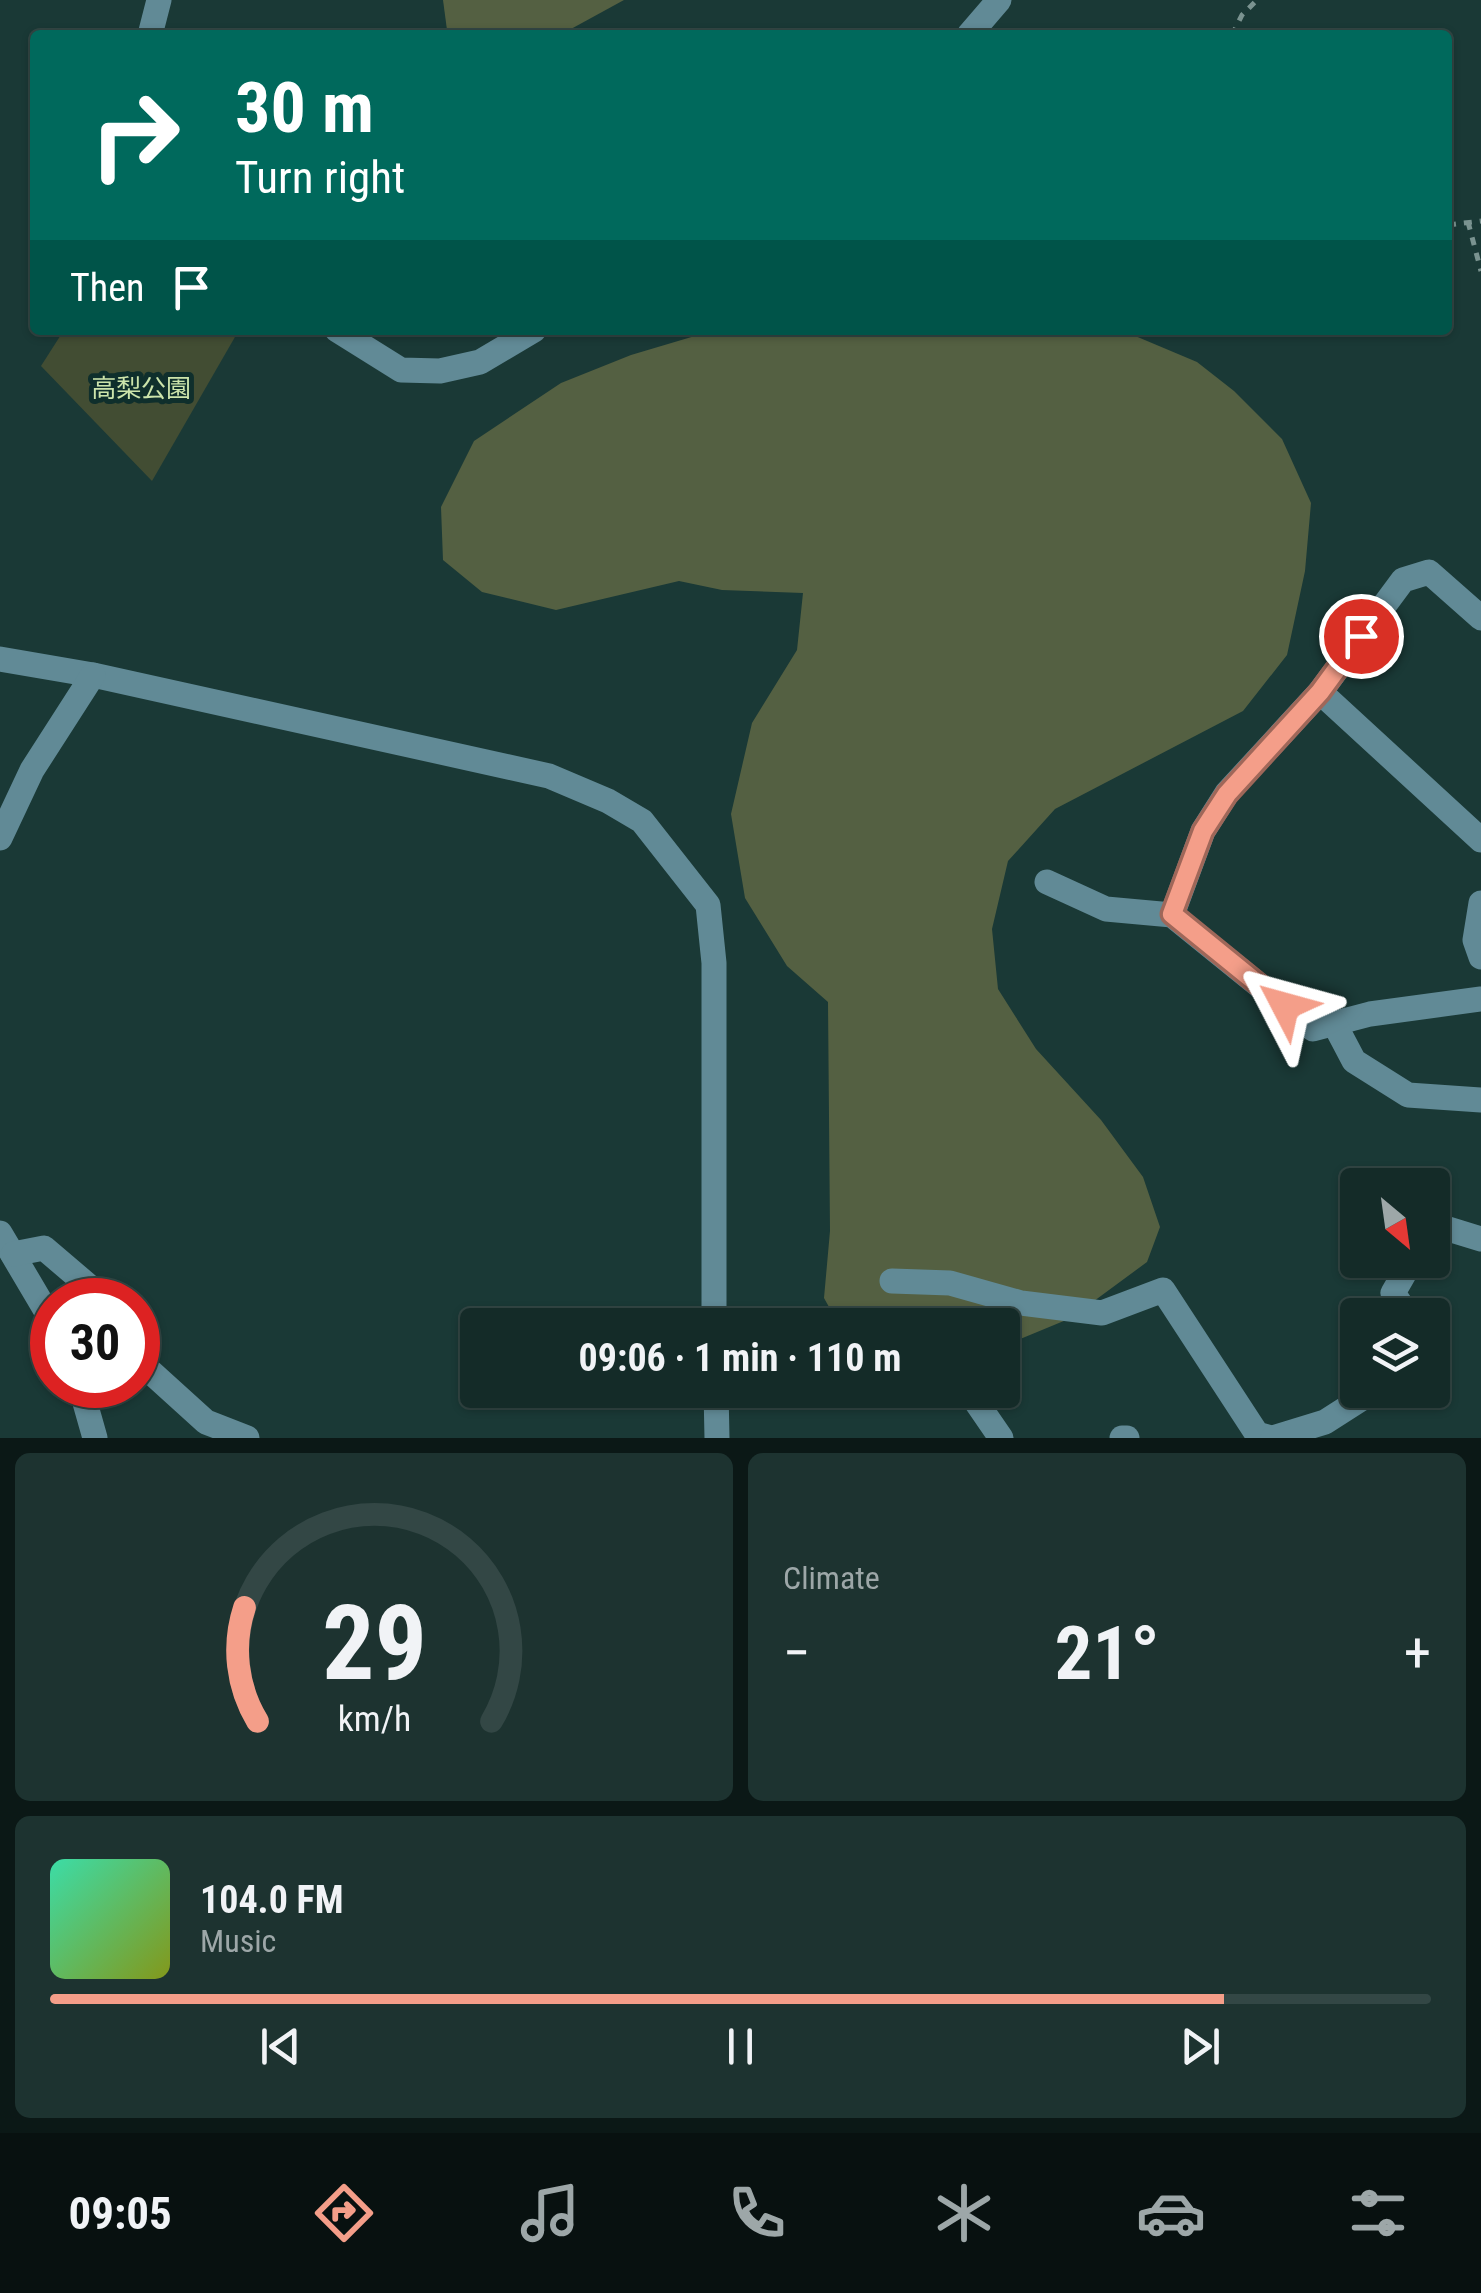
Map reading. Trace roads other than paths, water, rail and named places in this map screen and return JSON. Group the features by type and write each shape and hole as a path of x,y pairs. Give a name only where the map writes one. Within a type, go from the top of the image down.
{"street":[{"path":"151,30 160,0"},
{"path":"973,30 1000,0"},
{"path":"345,335 402,370 440,371 480,362 526,335"},
{"path":"1172,914 1203,831 1227,794 1320,692 1403,580 1429,572 1481,618"},
{"path":"0,659 93,675 549,776 608,800 642,820 708,904 714,963 714,1308"},
{"path":"0,838 32,770 93,675"},
{"path":"1320,692 1481,840"},
{"path":"1047,882 1106,909 1172,914 1313,1029 1370,1014 1481,999"},
{"path":"1481,903 1475,940 1481,957"},
{"path":"1334,1023 1354,1061 1408,1095 1481,1100"},
{"path":"1450,1230 1481,1239"},
{"path":"6,1243 44,1248 79,1278"},
{"path":"6,1243 30,1284"},
{"path":"892,1280 950,1283 1022,1303 1102,1313 1163,1290 1256,1434 1272,1438 1324,1422 1346,1408"},
{"path":"160,1380 206,1422 247,1438"},
{"path":"87,1408 95,1438"},
{"path":"716,1408 717,1438"},
{"path":"980,1408 1001,1438"}],"park label":[{"name":"高梨公園","path":"141,388"}]}
